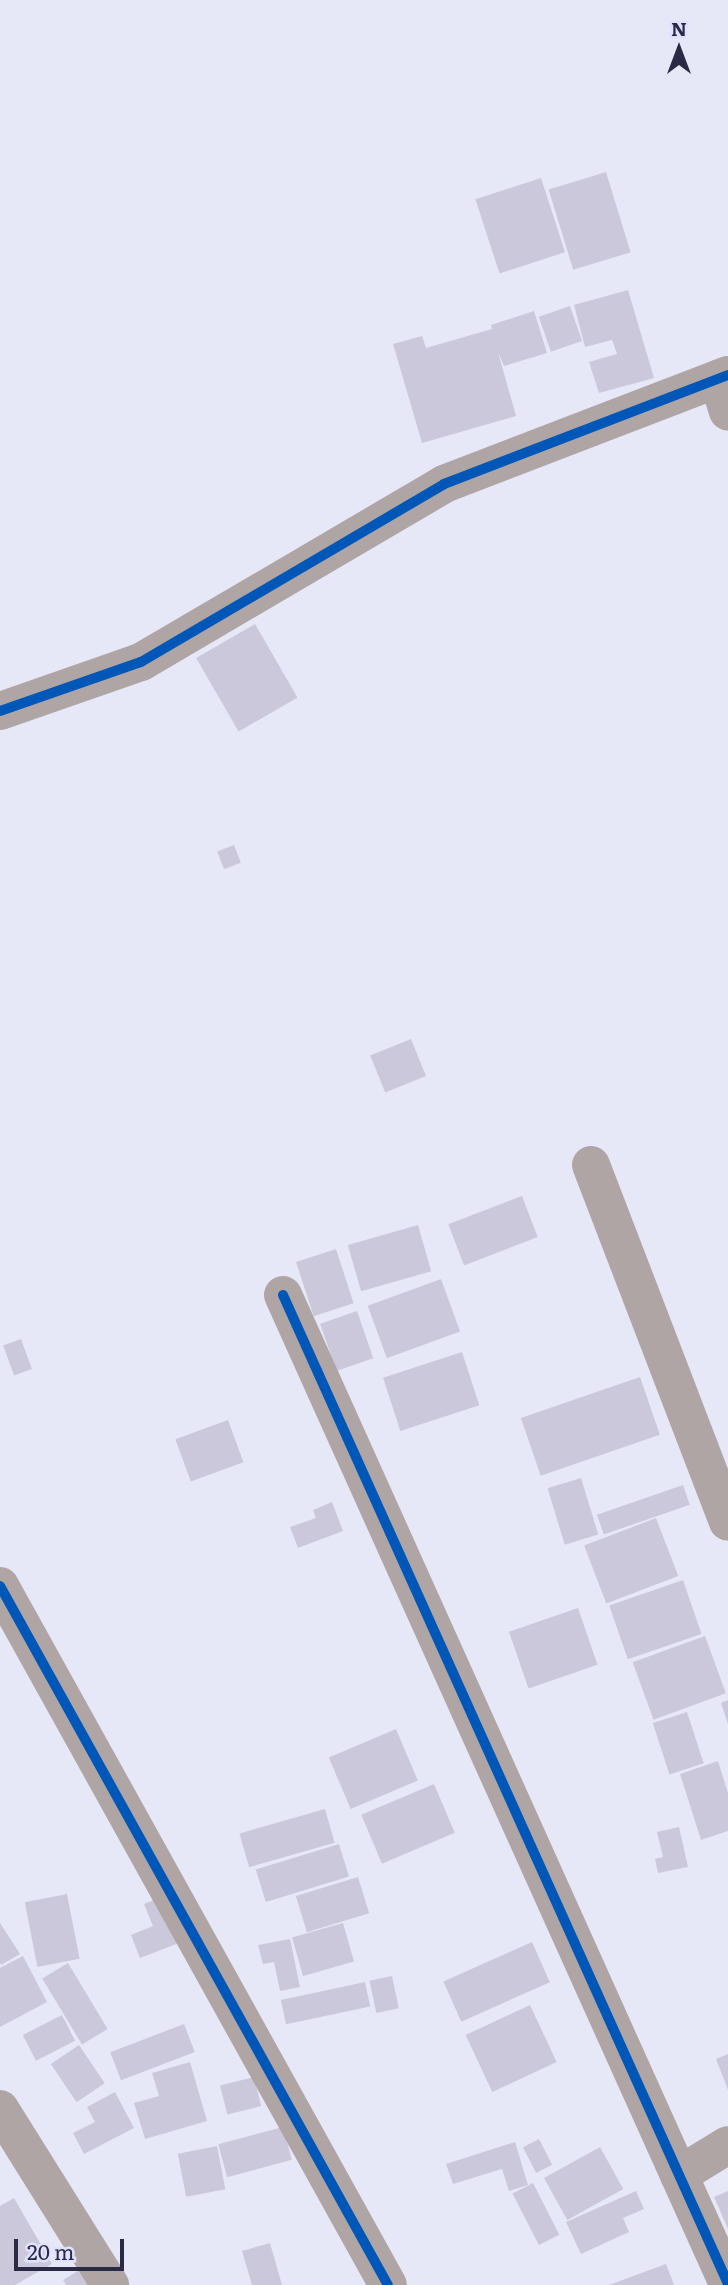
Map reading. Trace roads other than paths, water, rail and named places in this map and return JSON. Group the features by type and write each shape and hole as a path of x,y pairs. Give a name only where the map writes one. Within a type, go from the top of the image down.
{"street":[{"path":"0,711 141,662 444,484 725,388"},
{"path":"591,1165 728,1522"},
{"path":"283,1296 728,2284"},
{"path":"0,1586 388,2285"},
{"path":"0,2109 110,2285"},
{"path":"679,2175 728,2145"}]}
